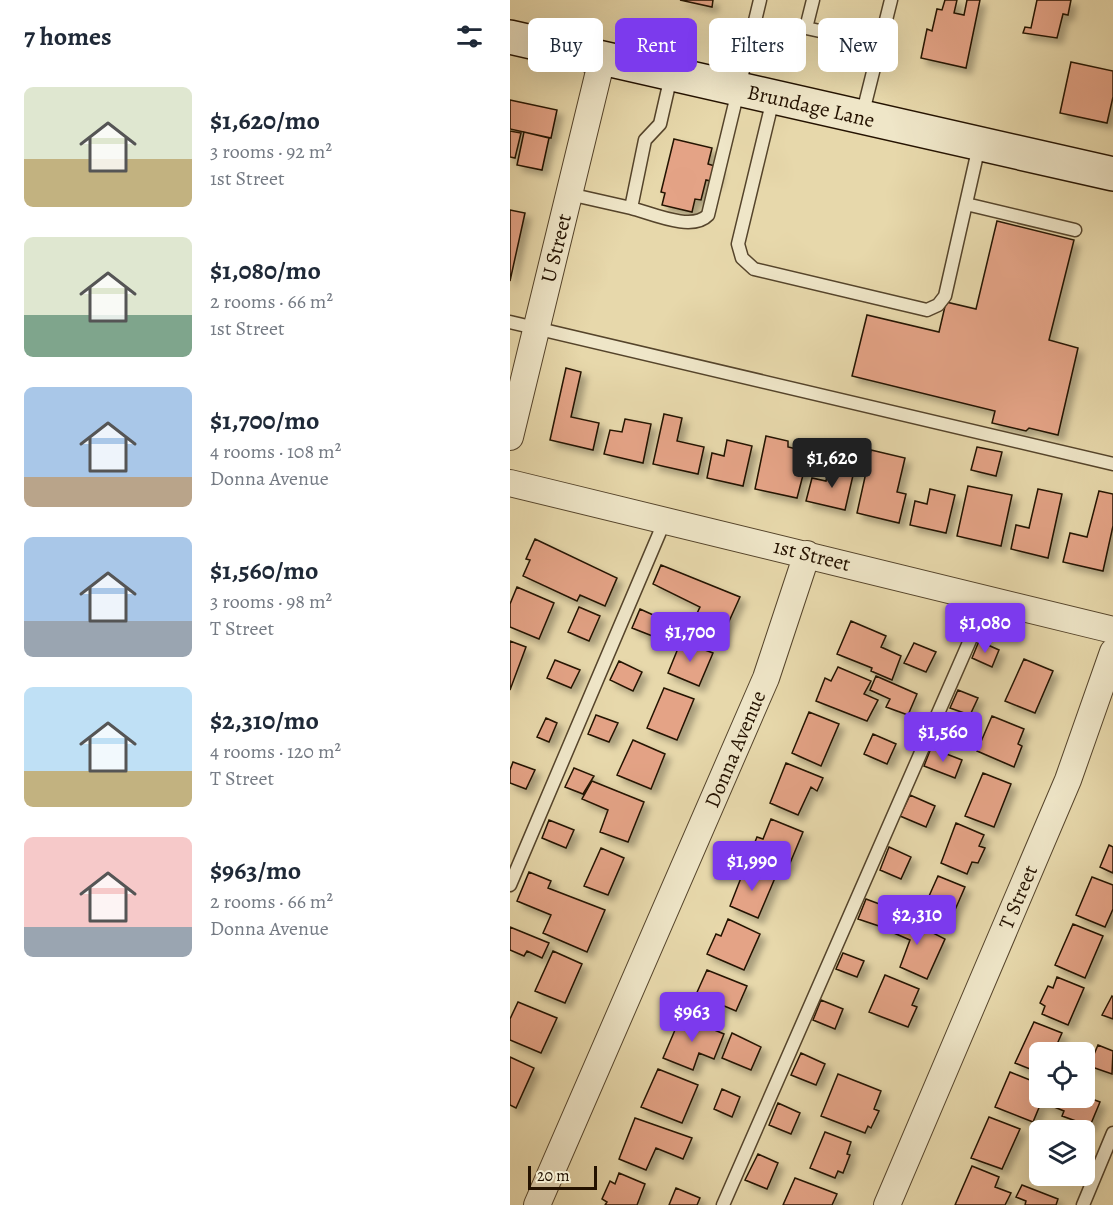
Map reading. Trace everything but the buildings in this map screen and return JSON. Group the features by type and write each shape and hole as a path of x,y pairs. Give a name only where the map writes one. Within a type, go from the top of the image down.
{"main road":[{"name":"Brundage Lane","path":"510,37 528,41"},
{"name":"Brundage Lane","path":"603,59 1113,174"}],"street":[{"name":"U Street","path":"510,437 599,72"},
{"name":"1st Street","path":"510,483 1113,630"},
{"name":"Donna Avenue","path":"537,1205 766,678 807,554"},
{"name":"T Street","path":"887,1205 1068,780 1113,652"}],"lane":[{"path":"569,194 689,222 704,219 708,215 760,0"},
{"path":"813,0 806,28 818,31"},
{"path":"886,18 891,0"},
{"path":"862,117 873,72"},
{"path":"631,208 645,140 660,124 671,75"},
{"path":"773,98 738,244 742,258 754,269 927,310 938,305 945,296 980,144"},
{"path":"714,165 718,152 725,146"},
{"path":"710,181 708,190 713,196"},
{"path":"966,204 1075,230"},
{"path":"510,322 1113,464"},
{"path":"510,885 665,520"},
{"path":"723,1205 988,598"},
{"path":"1083,1205 1113,1133"}]}
